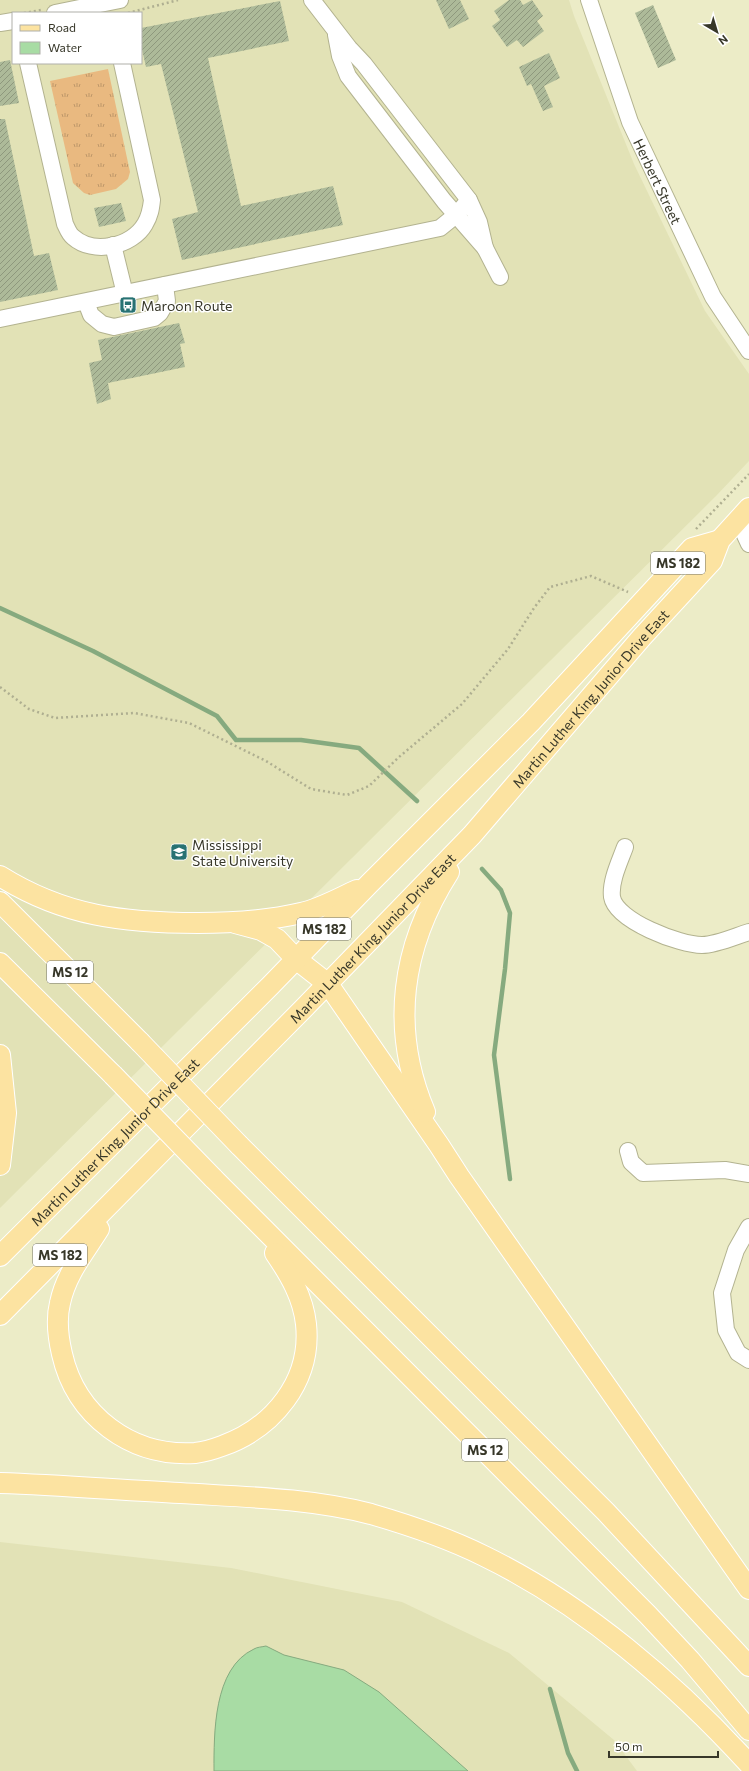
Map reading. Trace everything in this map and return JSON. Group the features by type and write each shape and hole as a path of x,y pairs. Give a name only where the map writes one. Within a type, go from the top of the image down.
{"main road":[{"name":"Martin Luther King, Junior Drive East","path":"0,1256 531,722 692,548 720,540 745,518"},
{"name":"Martin Luther King, Junior Drive East","path":"0,1315 328,984 472,835 642,636 712,561 720,540"},
{"path":"439,1145 416,1090 404,1023 406,981 415,943 434,895 472,835"},
{"path":"0,876 32,894 53,903 96,915 161,923 235,923 306,912 317,909 369,884"},
{"name":"MS 12","path":"0,902 140,1042 239,1145 606,1512 749,1666"},
{"path":"235,923 261,930 277,939 296,959 328,984 459,1176 749,1589"},
{"name":"MS 12","path":"0,963 648,1615 690,1660 749,1730"},
{"path":"0,1055 6,1113 0,1165"},
{"path":"119,1196 92,1240 76,1262 65,1284 59,1304 57,1326 64,1366 82,1400 94,1415 110,1429 126,1439 150,1447 175,1452 197,1453 216,1448 237,1441 254,1431 271,1418 285,1402 296,1382 302,1364 306,1325 298,1289 247,1212"},
{"path":"2,1483 254,1498 317,1504 369,1514 424,1531 484,1556 537,1585 624,1646 668,1682 712,1724 749,1764"}],"street":[{"path":"312,0 349,48 364,64 469,200 479,222 485,248"},
{"name":"Herbert Street","path":"589,0 630,122 713,297 749,351"},
{"path":"62,12 113,5"},
{"path":"0,23 12,21"},
{"path":"335,29 340,56 348,76 456,215 485,248 500,276"},
{"path":"28,64 65,224 72,236 84,243 102,248 124,243 139,233 150,214 152,200 122,64"},
{"path":"0,320 440,228 456,215 469,200"},
{"path":"113,245 125,294"},
{"path":"86,302 92,315 102,324 114,327 154,318 160,313 167,301 165,285"},
{"path":"745,518 749,544"},
{"path":"625,847 614,882 612,897 618,910 644,927 676,941 703,945 749,932"},
{"path":"628,1151 631,1162 643,1173 725,1170 749,1174"},
{"path":"749,1227 736,1250 722,1293 726,1330 738,1353 749,1360"}],"path":[{"path":"132,12 178,0"},
{"path":"0,687 29,709 55,718 134,713 189,723 266,761 311,789 347,795 369,786 399,757 462,704 508,649 534,608 550,587 591,576 633,594"}],"shaded area":[{"name":"Mississippi State University","path":"0,0 569,0 574,16 634,164 705,311 749,374 749,461 716,496 0,1208"},
{"path":"0,1542 231,1568 402,1602 509,1653 614,1740 637,1771 0,1771"}],"green space":[{"path":"108,69 130,172 128,179 116,189 90,195 84,193 73,183 50,81"}],"water":[{"path":"266,1646 284,1655 344,1670 379,1692 468,1771 214,1771 214,1739 223,1686 230,1671 241,1658 255,1648"}],"building":[{"path":"436,0 460,0 469,19 449,29"},
{"path":"509,0 520,0 523,5 532,0 543,16 537,21 544,31 523,47 517,40 507,47 492,26 500,20 494,11"},
{"path":"280,1 289,41 208,58 241,206 333,186 343,225 182,260 172,219 198,212 161,64 146,67 142,49 142,28"},
{"path":"653,5 676,60 658,68 635,13"},
{"path":"549,53 560,78 544,86 553,107 543,111 531,84 527,86 519,67"},
{"path":"10,60 19,103 0,106 0,62"},
{"path":"0,119 5,119 34,256 49,253 58,290 0,302"},
{"path":"121,203 126,221 99,227 94,208"},
{"path":"179,323 185,343 180,344 185,367 108,383 111,399 97,404 89,363 102,360 98,340"}],"waterway":[{"path":"0,608 93,651 217,716 236,740 301,740 359,748 417,801"},
{"path":"482,869 501,890 510,913 505,969 494,1055 510,1179"},
{"path":"550,1689 568,1753 577,1771"}],"place":[{"name":"Maroon Route","path":"128,305"},
{"name":"Mississippi State University","path":"179,852"}]}
